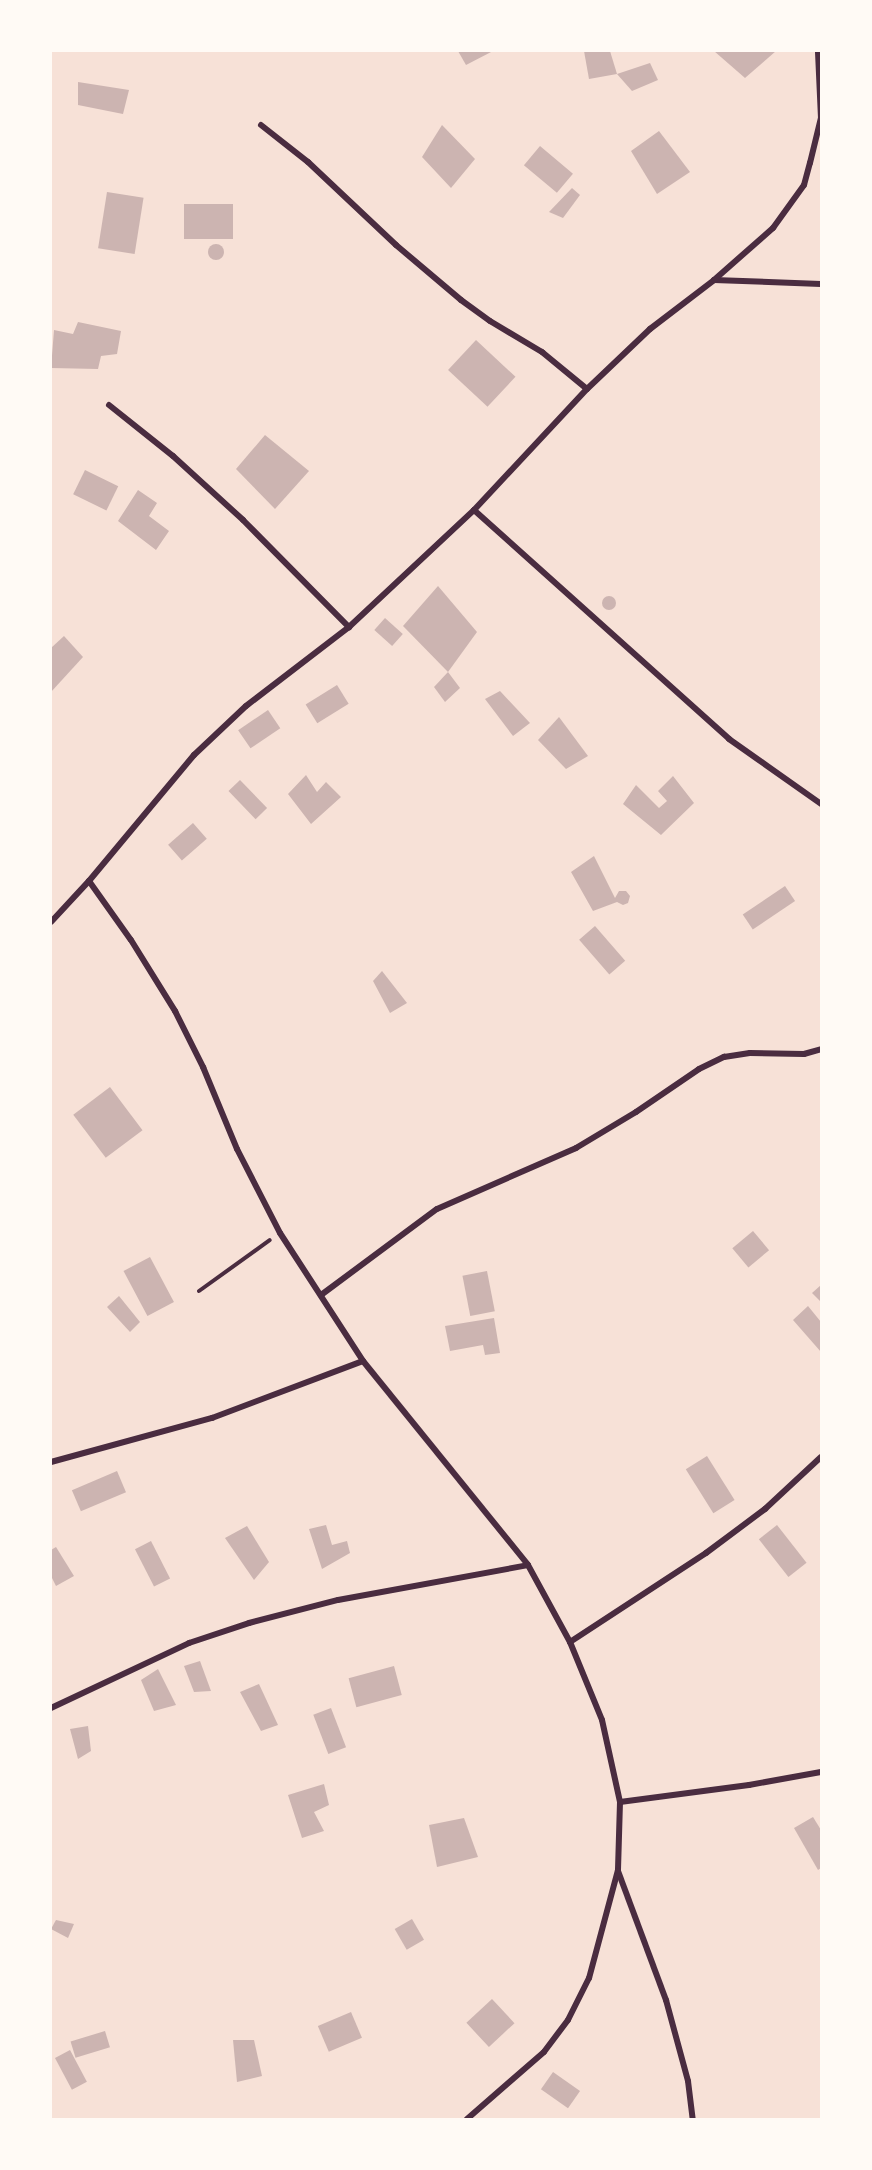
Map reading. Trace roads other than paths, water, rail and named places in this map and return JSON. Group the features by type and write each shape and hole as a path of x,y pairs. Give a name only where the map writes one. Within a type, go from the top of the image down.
{"street":[{"path":"51,922 89,881 194,755 246,706 348,627 474,510 587,389 650,329 714,280 773,228 804,185 821,118 818,51"},
{"path":"261,125 308,162 396,245 461,300 490,321 542,352 587,389"},
{"path":"714,280 821,284"},
{"path":"109,405 173,456 243,520 348,627"},
{"path":"474,510 729,739 821,804"},
{"path":"89,881 131,940 175,1011 203,1067 237,1149 280,1233 363,1361 528,1565 570,1642 602,1720 620,1802 618,1870 590,1978 568,2020 544,2052 467,2119"},
{"path":"321,1295 437,1209 576,1148 636,1112 699,1069 724,1057 750,1053 804,1054 821,1048"},
{"path":"51,1462 212,1418 363,1361"},
{"path":"570,1642 706,1553 765,1509 821,1457"},
{"path":"51,1708 189,1643 249,1623 338,1600 528,1565"},
{"path":"620,1802 821,1772"},
{"path":"618,1870 666,2000 688,2081 693,2119"}]}
